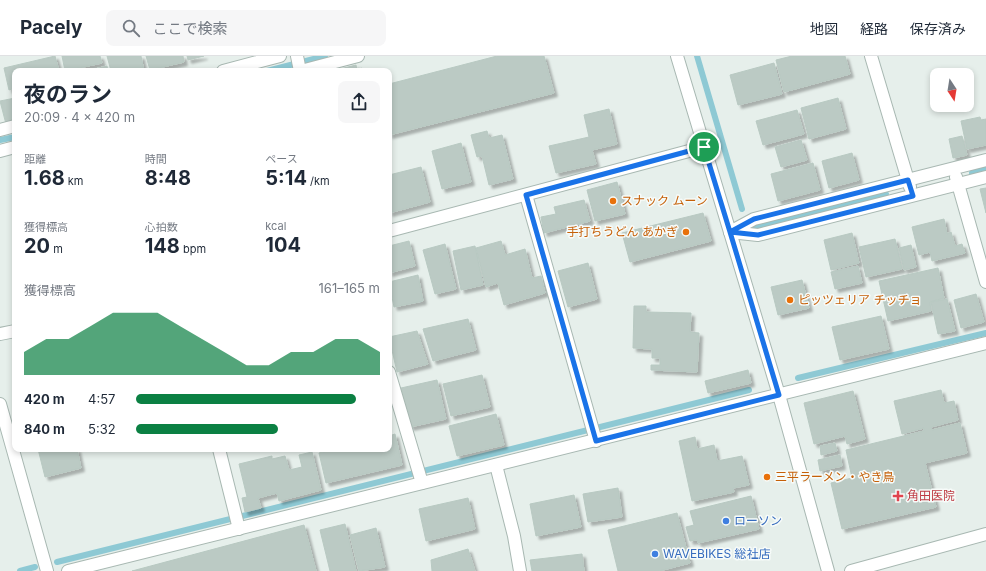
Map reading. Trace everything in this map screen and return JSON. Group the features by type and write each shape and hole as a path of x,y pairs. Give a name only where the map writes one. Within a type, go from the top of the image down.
{"street":[{"path":"234,68 280,56"},
{"path":"299,65 358,56"},
{"path":"677,56 779,395 828,571"},
{"path":"871,56 913,196"},
{"path":"0,130 12,127"},
{"path":"392,230 704,147"},
{"path":"0,150 12,148"},
{"path":"730,232 754,219 986,160"},
{"path":"954,168 986,280"},
{"path":"730,232 758,235 986,177"},
{"path":"526,195 594,432"},
{"path":"0,334 12,332"},
{"path":"68,571 237,521 419,475 496,466 594,432 779,395 986,343"},
{"path":"392,382 419,475"},
{"path":"0,404 12,447"},
{"path":"14,452 47,571"},
{"path":"220,452 237,521"},
{"path":"496,466 514,536 520,571"},
{"path":"851,571 986,534"}],"building":[{"path":"55,56 58,68 12,68 12,89 9,90 4,68"},
{"path":"62,56 100,56 102,63 79,68 64,68"},
{"path":"107,56 141,56 143,68 110,68"},
{"path":"146,56 183,56 184,62 158,68 149,68"},
{"path":"187,56 204,56 188,60"},
{"path":"497,56 544,56 554,93 392,134 392,83"},
{"path":"792,56 845,56 850,74 784,92 776,60"},
{"path":"774,63 782,94 738,105 730,75"},
{"path":"356,65 357,68 344,68"},
{"path":"838,98 846,129 809,139 801,108"},
{"path":"12,99 12,123 6,124 0,101"},
{"path":"609,109 617,144 592,150 596,164 556,173 549,146 589,137 584,115"},
{"path":"797,110 804,134 763,145 756,121"},
{"path":"980,117 981,120 986,119 986,145 967,149 961,121"},
{"path":"487,131 489,138 502,135 513,179 489,185 482,156 477,157 471,135"},
{"path":"962,136 967,155 953,158 949,139"},
{"path":"801,140 807,160 781,167 775,147"},
{"path":"461,143 471,182 442,189 432,151"},
{"path":"852,153 859,180 829,188 822,161"},
{"path":"813,163 820,190 778,201 771,174"},
{"path":"421,167 430,202 392,212 392,174"},
{"path":"617,182 625,214 595,221 587,190"},
{"path":"986,188 986,213 980,189"},
{"path":"584,200 590,221 544,233 541,217 556,214 554,207"},
{"path":"703,213 711,241 630,262 622,233"},
{"path":"944,219 947,234 951,232 955,246 962,244 965,253 932,261 930,252 919,255 912,227"},
{"path":"852,233 859,263 831,270 824,240"},
{"path":"895,239 902,269 866,277 859,247"},
{"path":"409,241 415,266 392,272 392,245"},
{"path":"501,241 505,255 525,249 532,278 541,276 545,293 504,305 498,283 486,287 476,248"},
{"path":"445,244 456,289 435,294 423,250"},
{"path":"911,245 916,267 904,270 899,248"},
{"path":"475,246 483,285 461,290 453,251"},
{"path":"588,263 597,299 568,307 558,271"},
{"path":"858,266 862,283 835,289 831,272"},
{"path":"938,268 944,298 930,302 931,311 888,321 879,281"},
{"path":"418,275 423,301 394,307 392,297 392,281"},
{"path":"802,280 809,308 778,315 771,287"},
{"path":"976,294 984,322 961,328 954,300"},
{"path":"947,299 955,331 938,334 931,302"},
{"path":"634,306 646,306 646,312 691,313 690,332 699,333 697,372 651,370 651,365 660,365 660,358 652,358 652,349 633,348"},
{"path":"881,316 889,349 840,360 832,327"},
{"path":"468,319 476,350 433,361 423,329"},
{"path":"417,331 428,364 397,372 392,350 392,336"},
{"path":"748,370 751,383 708,393 705,381"},
{"path":"482,375 490,407 451,416 443,384"},
{"path":"437,380 446,419 410,427 401,388"},
{"path":"941,390 944,403 954,401 958,420 931,427 932,430 960,423 967,453 925,463 936,507 842,529 831,483 852,478 846,450 924,431 924,428 902,434 894,401"},
{"path":"853,391 865,439 847,444 845,436 814,444 804,403"},
{"path":"496,414 504,445 457,456 449,426"},
{"path":"395,434 402,465 326,483 319,453 392,452 392,435"},
{"path":"695,437 697,449 714,445 717,461 742,456 749,485 733,488 734,492 692,501 679,441"},
{"path":"835,443 837,451 821,455 820,446"},
{"path":"39,452 78,452 81,468 45,477"},
{"path":"312,452 321,490 279,501 277,493 258,498 261,508 245,512 242,498 247,497 239,464 272,456 272,459 285,456 289,470 302,467 299,455"},
{"path":"840,455 842,466 820,471 818,460"},
{"path":"618,488 622,517 588,522 583,494"},
{"path":"574,495 581,527 536,536 530,504"},
{"path":"751,496 759,529 698,543 697,540 690,541 686,527 694,525 690,511"},
{"path":"468,498 475,529 426,541 419,509"},
{"path":"677,513 690,563 659,571 618,571 608,530"},
{"path":"345,524 356,571 330,571 320,530"},
{"path":"304,525 316,571 132,571"},
{"path":"376,528 385,567 359,571 350,535"},
{"path":"468,549 475,571 432,571 431,560"},
{"path":"582,554 584,571 532,571 530,560"}],"waterway":[{"path":"279,68 325,56"},
{"path":"697,56 742,209"},
{"path":"0,140 12,138"},
{"path":"972,173 986,169"},
{"path":"756,227 886,194"},
{"path":"798,378 986,333"},
{"path":"57,562 749,390"},
{"path":"20,571 35,567"}],"place":[{"name":"スナック ムーン","path":"613,201"},
{"name":"手打ちうどん あかぎ","path":"686,232"},
{"name":"ピッツェリア チッチョ","path":"790,300"},
{"name":"三平ラーメン・やき鳥","path":"767,477"},
{"name":"角田医院","path":"898,496"},
{"name":"ローソン","path":"726,521"},
{"name":"WAVEBIKES 総社店","path":"655,554"}],"route":[{"path":"704,147 526,195 596,441 779,395 730,232 758,235 913,196 908,180 754,219 730,232 704,147"}]}
